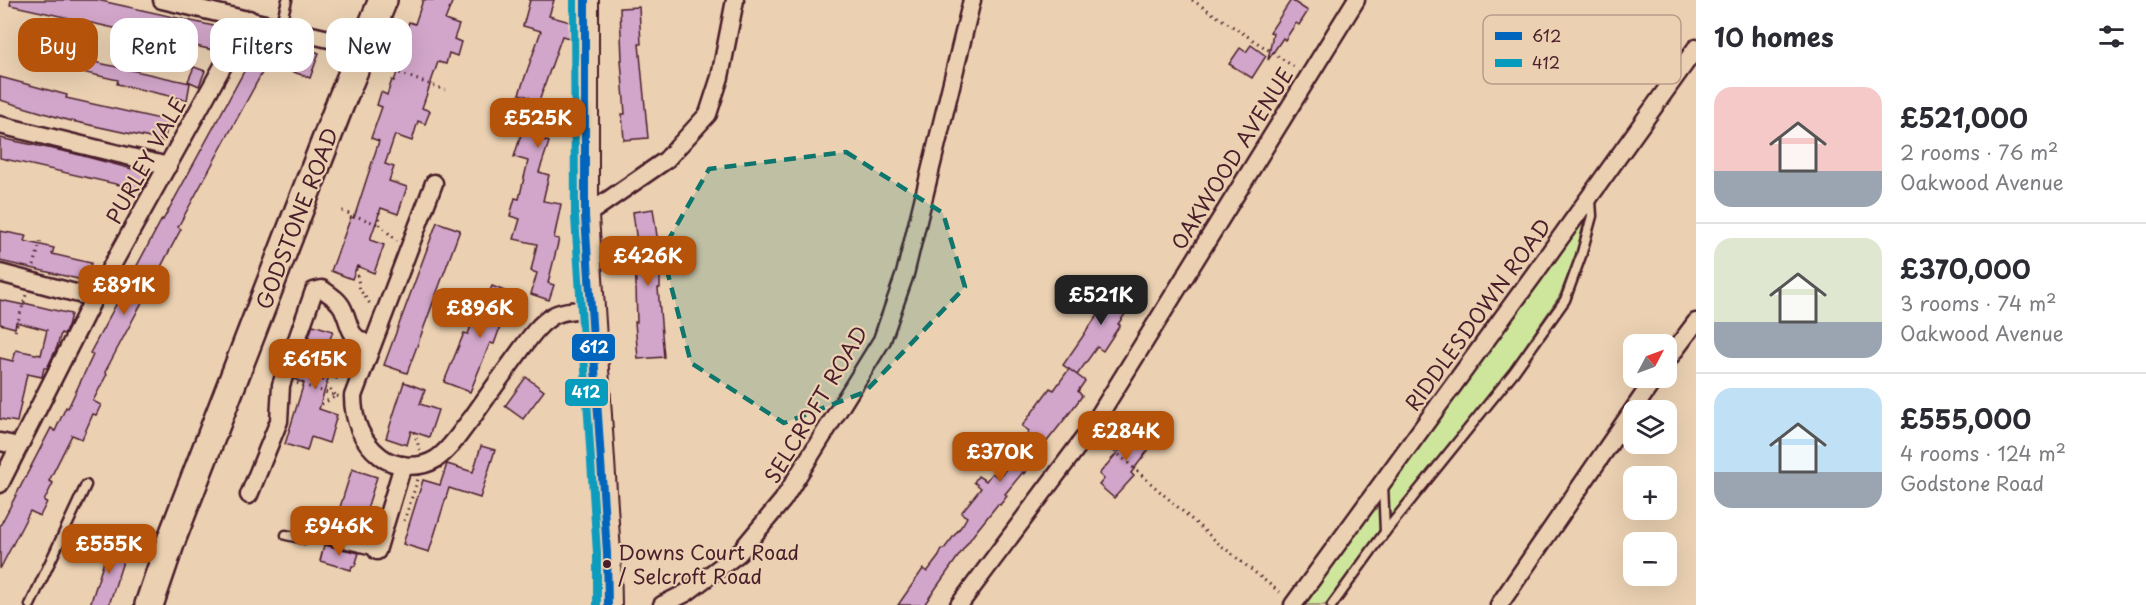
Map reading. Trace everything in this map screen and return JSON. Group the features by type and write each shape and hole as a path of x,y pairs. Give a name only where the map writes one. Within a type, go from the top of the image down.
{"highway":[{"name":"GODSTONE ROAD","path":"375,18 383,0"},
{"name":"GODSTONE ROAD","path":"149,605 172,538 353,72"}],"main road":[{"path":"585,0 585,216 607,553 608,605"}],"street":[{"path":"162,0 244,18"},
{"path":"585,216 666,160 708,114 720,77 735,0"},
{"name":"SELCROFT ROAD","path":"662,605 686,593 739,553 783,500 882,340 905,274 972,0"},
{"name":"OAKWOOD AVENUE","path":"959,605 1090,430 1356,0"},
{"name":"RIDDLESDOWN ROAD","path":"1681,69 1696,48"},
{"name":"PURLEY VALE","path":"0,484 94,298 220,72"},
{"name":"RIDDLESDOWN ROAD","path":"1293,604 1670,84"},
{"path":"0,125 168,166"},
{"path":"434,183 381,319 353,401 357,426 374,450 389,462 411,465 430,463 445,451 533,333 551,317 569,311 591,309"},
{"path":"0,273 94,298"},
{"path":"249,495 279,421 283,379 312,293 316,289 322,289 339,303 348,328 356,339 371,346"},
{"path":"1677,347 1696,322"},
{"path":"1499,605 1648,388"},
{"path":"0,442 19,446"},
{"path":"377,551 411,465"}],"lane":[{"path":"282,18 287,0"},
{"path":"1332,605 1385,532 1514,372 1565,300 1592,216 1591,196"},
{"path":"1383,483 1385,532"},
{"path":"30,605 86,485"},
{"path":"286,535 305,539 319,537 377,551"}],"path":[{"path":"1192,0 1309,76"},
{"path":"397,72 445,90"},
{"path":"342,211 380,225 408,250"},
{"path":"380,212 380,225"},
{"path":"356,269 360,290 381,319"},
{"path":"319,375 336,396"},
{"path":"283,379 353,401"},
{"path":"320,405 336,396"},
{"path":"1090,430 1293,604"},
{"path":"401,531 418,479 411,465"}],"highlighted area":[{"path":"846,152 943,213 965,287 865,392 784,423 691,363 662,251 709,169"}],"green space":[{"path":"1586,213 1576,255 1559,297 1510,368 1386,524 1326,605 1305,605"}],"building":[{"path":"11,0 97,0 178,18 110,18 110,27 98,24 98,18 69,18 10,5"},
{"path":"423,0 453,0 445,20 459,25 454,39 461,42 457,56 449,53 446,64 438,62 422,108 430,111 425,124 418,121 412,141 395,135 385,164 394,167 389,181 407,187 398,214 381,208 370,240 384,245 374,273 357,266 352,279 331,271 351,217 354,218 379,141 371,138 382,107 377,105 381,92 387,95 397,72 412,72 412,23 415,24"},
{"path":"530,0 554,0 549,16 570,22 569,38 562,36 537,107 548,110 541,139 549,142 539,172 549,175 543,201 561,204 554,238 559,239 548,283 554,285 549,300 531,294 537,273 531,271 537,244 514,239 520,219 510,216 515,198 519,199 528,161 514,157 524,125 521,124 529,97 519,94 541,31 523,26"},
{"path":"1291,0 1308,11 1299,25 1296,23 1285,40 1283,38 1268,60 1273,33 1270,32"},
{"path":"639,7 641,44 639,44 648,138 624,140 620,8"},
{"path":"198,22 210,25 210,49 198,47"},
{"path":"1251,45 1266,56 1252,78 1229,64 1240,48 1246,52"},
{"path":"314,51 319,53 314,67"},
{"path":"98,63 110,65 110,72 140,72 190,83 187,100 117,84 118,80 82,72 98,72"},
{"path":"198,68 205,71 199,86 188,81 192,72 198,72"},
{"path":"244,72 262,72 178,227 181,229 105,372 107,374 93,401 101,405 96,415 93,414 82,439 72,435 49,481 53,483 40,516 30,511 0,569 0,526 51,428 55,431 66,407 68,408 93,355 90,353"},
{"path":"294,72 312,72 310,78"},
{"path":"0,77 67,95 66,98 169,121 164,141 67,120 0,100"},
{"path":"0,138 72,153 151,174 142,190 0,158"},
{"path":"653,209 660,256 660,288 658,288 664,357 638,359 635,322 637,322 635,251 638,251 633,212"},
{"path":"437,222 460,230 407,373 384,365"},
{"path":"0,231 26,236 24,241 54,248 52,254 91,263 87,281 0,261"},
{"path":"1114,279 1135,295 1125,308 1128,310 1103,351 1097,347 1077,375 1063,365 1103,307 1099,305 1103,300 1100,297"},
{"path":"492,286 517,296 508,321 503,319 494,344 490,343 470,392 444,382 464,333 468,334 477,309 482,311"},
{"path":"0,300 71,314 68,326 64,334 61,333 57,347 47,368 44,368 42,377 27,374 17,422 0,419 0,358 13,361 16,350 41,355 47,330 16,322 15,328 0,324"},
{"path":"313,325 333,331 328,345 346,351 337,379 329,376 319,409 337,415 329,443 311,437 307,451 285,444 304,383 294,379"},
{"path":"1069,369 1085,381 1078,391 1082,396 1024,474 1023,472 1005,494 1007,496 1000,505 998,504 974,534 924,605 898,605 923,569 927,572 963,524 967,517 961,513 981,488 974,482 978,476 986,481 992,473 999,478 1027,442 1024,440 1029,431 1022,426 1050,388 1054,390"},
{"path":"526,377 544,391 523,419 505,406"},
{"path":"404,382 425,390 420,404 438,410 429,437 411,431 407,445 386,438"},
{"path":"1140,426 1156,439 1131,473 1134,476 1114,498 1099,485 1104,479 1099,474"},
{"path":"481,446 495,450 480,498 449,488 429,552 403,544 423,480 440,485 447,464 473,472"},
{"path":"352,469 377,477 361,528 336,520"},
{"path":"110,543 127,549 109,605 90,605"},
{"path":"324,545 359,553 355,566 352,566 351,570 320,561"}],"transit line":[{"name":"412","path":"574,0 575,217 597,553 597,605"},
{"name":"612","path":"585,0 585,216 607,553 608,605"}],"place":[{"name":"Downs Court Road / Selcroft Road","path":"607,564"}]}
